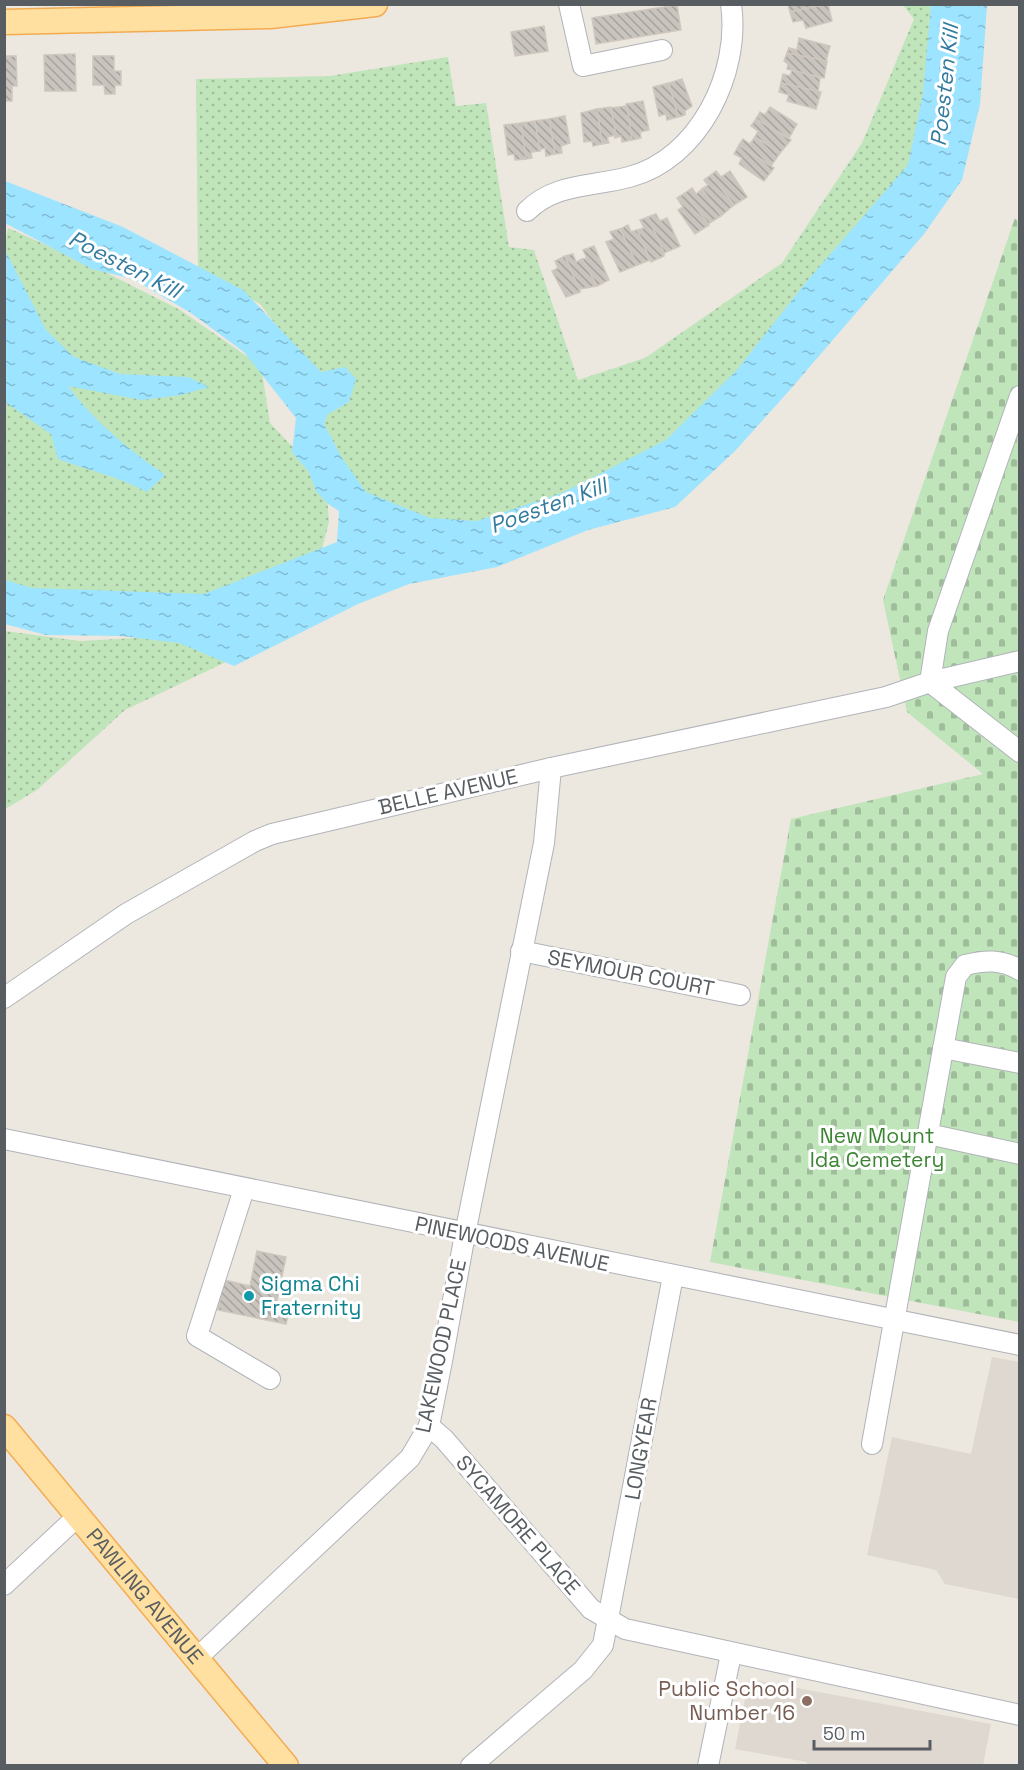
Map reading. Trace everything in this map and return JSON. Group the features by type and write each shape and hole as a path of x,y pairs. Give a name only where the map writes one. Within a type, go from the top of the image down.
{"main road":[{"path":"4,22 270,16 375,4"},
{"name":"PAWLING AVENUE","path":"4,1427 286,1766"}],"street":[{"path":"569,4 583,66 662,50"},
{"path":"527,211 538,200 552,192 630,177 648,171 673,155 690,140 711,109 723,77 730,53 731,4"},
{"path":"1020,396 939,631 930,682 1020,752"},
{"name":"BELLE AVENUE","path":"4,998 126,914 255,841 272,834 551,768 886,697 930,682 1020,661"},
{"name":"BELLE AVENUE","path":"930,682 962,684 1020,672"},
{"name":"LAKEWOOD PLACE","path":"197,1658 410,1458 429,1426 465,1234 544,843 551,768"},
{"name":"SEYMOUR COURT","path":"521,951 740,995"},
{"path":"872,1444 956,977 965,965 985,961 1007,963 1020,970"},
{"path":"943,1048 1020,1063"},
{"path":"928,1134 1020,1154"},
{"name":"PINEWOODS AVENUE","path":"4,1139 1020,1345"},
{"path":"244,1189 197,1336 270,1379"},
{"name":"LONGYEAR","path":"471,1766 583,1670 603,1645 673,1276"},
{"name":"SYCAMORE PLACE","path":"429,1426 444,1439 591,1610 609,1622 625,1629 731,1654 1020,1715"},
{"path":"4,1585 78,1516"},
{"path":"708,1766 731,1654"}],"shaded area":[{"path":"992,1357 1019,1362 1019,1599 945,1584 936,1570 867,1555 892,1437 971,1454"},
{"name":"Public School Number 16","path":"749,1679 991,1724 983,1765 807,1765 807,1762 735,1749"}],"green space":[{"path":"903,5 937,5 912,176 774,347 661,447 572,494 480,524 428,524 364,496 320,425 314,375 260,304 198,270 196,79 330,76 448,57 456,106 486,103 509,247 534,250 578,380 645,358 782,263 862,143 914,19"},
{"name":"New Mount Ida Cemetery","path":"1015,218 1020,223 1019,1322 710,1262 791,819 983,774 907,712 883,600"},
{"path":"8,228 91,265 180,310 261,366 270,423 326,482 329,522 313,584 235,606 39,594 5,583 5,243"},
{"path":"312,621 125,710 37,790 5,809 5,631 80,641 191,635"}],"water":[{"name":"Poesten Kill","path":"931,5 987,5 980,104 962,180 924,234 788,392 735,451 675,507 588,530 497,567 409,584 358,604 234,666 179,643 121,636 46,635 5,624 5,580 32,588 204,594 337,542 339,511 328,504 316,491 309,472 292,452 296,418 244,352 191,313 133,279 92,269 5,223 5,181 123,227 243,290 321,372 345,367 356,379 349,402 327,415 324,424 342,458 366,492 430,518 477,521 562,493 666,440 737,370 807,281 908,165 923,93"},
{"path":"5,250 46,330 74,357 120,374 188,377 209,387 181,395 142,400 68,386 113,434 165,475 147,492 58,459 51,434 5,402"}],"building":[{"path":"788,4 823,4 790,12"},
{"path":"828,4 832,21 806,28 803,20 793,22 790,12"},
{"path":"677,5 681,30 596,44 592,18"},
{"path":"544,26 548,51 515,56 511,32"},
{"path":"799,38 830,46 826,61 787,53 789,48 797,50"},
{"path":"787,53 827,61 824,78 787,69 788,64 784,61"},
{"path":"75,54 76,91 45,91 44,55"},
{"path":"4,56 16,56 17,86 12,86 12,101 4,101"},
{"path":"93,56 114,56 114,71 121,71 121,85 115,85 115,94 105,94 104,85 93,85"},
{"path":"792,70 820,78 818,92 781,83 783,74 790,76"},
{"path":"682,79 692,106 685,111 685,115 678,117 669,83"},
{"path":"669,83 678,117 667,120 666,114 659,116 653,87"},
{"path":"781,83 821,92 816,109 787,101 789,95 779,92"},
{"path":"643,101 649,130 640,132 641,138 632,140 626,104"},
{"path":"627,106 632,140 622,142 621,136 615,138 611,108"},
{"path":"611,107 616,135 607,137 609,143 602,144 597,109"},
{"path":"770,107 797,124 789,138 756,119 760,112 765,115"},
{"path":"597,109 602,144 593,146 592,141 584,142 581,113"},
{"path":"565,116 570,143 561,146 562,153 555,154 549,119"},
{"path":"549,119 555,154 546,156 545,148 539,150 535,121"},
{"path":"756,119 791,140 780,153 755,137 758,131 751,126"},
{"path":"535,121 540,151 531,152 532,158 526,159 521,123"},
{"path":"521,123 526,159 515,160 514,154 508,155 504,125"},
{"path":"755,137 780,153 771,166 739,145 743,139 750,144"},
{"path":"739,145 774,168 764,181 739,164 742,158 734,154"},
{"path":"716,171 721,177 730,171 747,197 734,205 711,175"},
{"path":"711,175 734,205 721,216 702,189 708,185 704,180"},
{"path":"692,188 696,194 702,189 721,216 708,224 685,193"},
{"path":"685,193 709,225 695,234 678,210 683,207 677,198"},
{"path":"656,214 660,221 667,218 680,246 664,253 648,217"},
{"path":"648,217 664,253 664,256 651,262 637,230 644,228 640,220"},
{"path":"628,225 631,232 637,230 650,260 637,265 620,229"},
{"path":"620,229 637,265 620,272 606,242 614,239 610,232"},
{"path":"594,246 609,280 597,286 582,259 587,258 583,250"},
{"path":"573,254 576,262 582,259 597,286 580,289 580,292 565,256"},
{"path":"565,256 580,292 566,297 552,271 558,268 555,261"},
{"name":"Sigma Chi Fraternity","path":"257,1251 286,1257 276,1305 290,1308 286,1324 218,1310 224,1280 250,1286"}],"place":[{"name":"Sigma Chi Fraternity","path":"249,1296"},
{"name":"Public School Number 16","path":"807,1701"}]}
